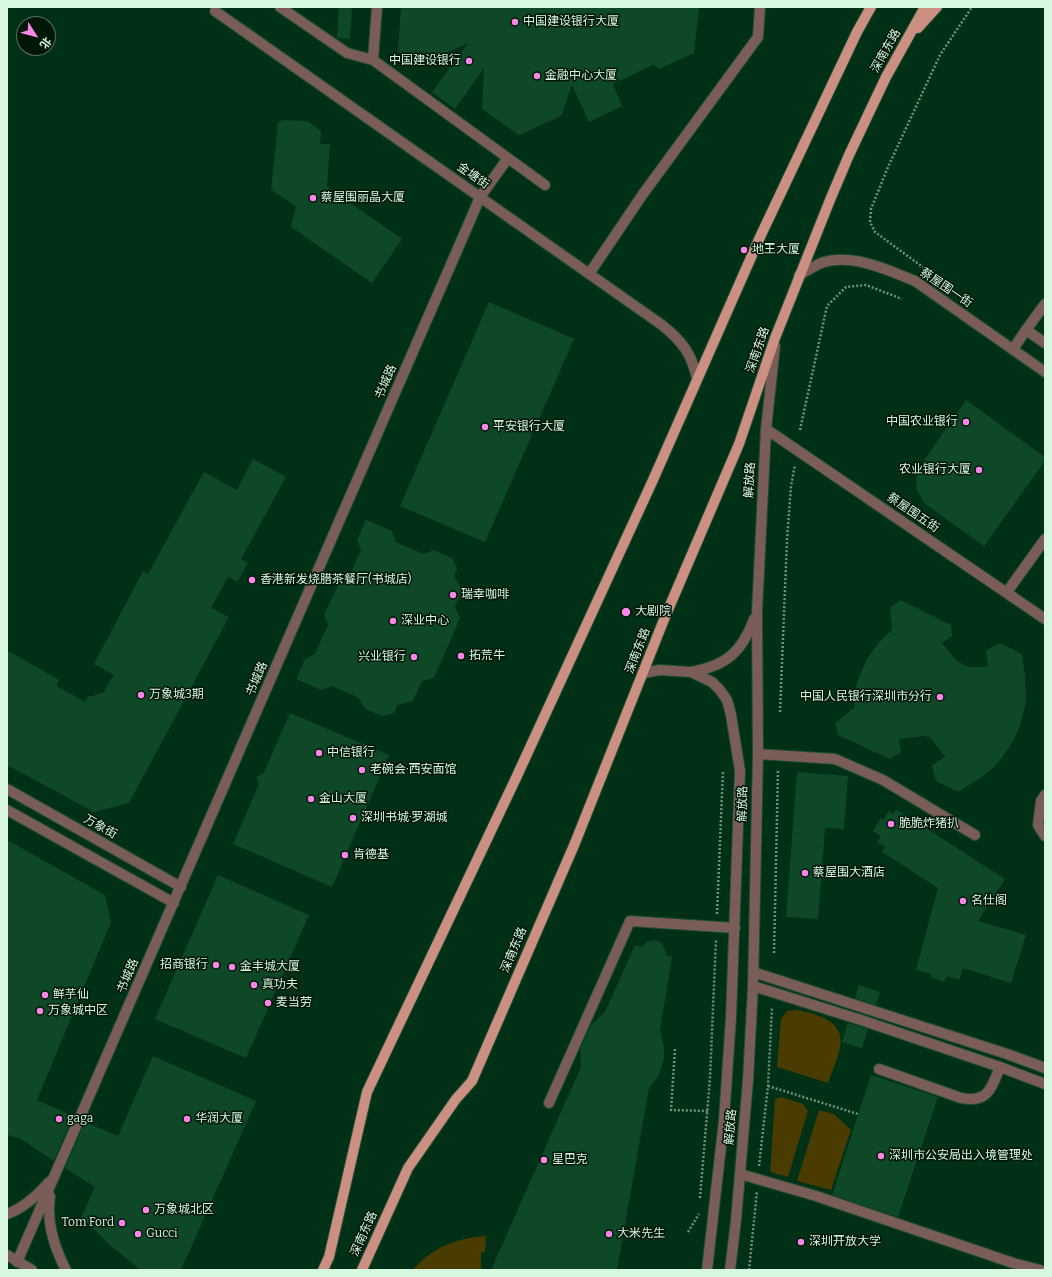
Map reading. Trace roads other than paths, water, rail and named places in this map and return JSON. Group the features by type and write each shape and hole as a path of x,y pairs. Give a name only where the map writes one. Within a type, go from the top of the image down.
{"main road":[{"name":"深南东路","path":"323,1270 329,1257 367,1092 520,771 650,488 760,237 857,32 871,7"},
{"name":"深南东路","path":"362,1270 408,1168 456,1099 472,1081 574,844 644,673 665,617 739,444 775,338 799,275 849,155 886,78 925,7"},
{"path":"906,42 937,7"},
{"path":"319,1270 329,1257"}],"street":[{"path":"280,7 346,53 373,60 545,185"},
{"path":"373,60 377,7"},
{"path":"589,274 643,194 758,37 760,7"},
{"name":"金塘街","path":"215,11 672,334 682,343 689,354 695,367 698,379"},
{"name":"书城路","path":"17,1262 480,197 508,158"},
{"name":"蔡屋围一街","path":"799,275 825,262 848,260 869,264 915,281 1045,372"},
{"path":"1013,349 1045,304"},
{"path":"1026,330 1045,343"},
{"name":"解放路","path":"730,1270 748,1080 753,986 758,754 757,612 766,429 775,338"},
{"name":"蔡屋围五街","path":"766,429 1045,619"},
{"path":"1007,592 1045,539"},
{"path":"691,672 712,667 730,657 741,647 757,612"},
{"name":"解放路","path":"644,673 659,670 691,672 712,682 720,690 727,700 731,715 740,771 731,1017 724,1120 707,1270"},
{"path":"758,754 835,759 883,780 975,835"},
{"name":"万象街","path":"7,789 181,887"},
{"path":"1045,795 1041,801 1038,825 1045,836"},
{"path":"7,810 174,903"},
{"path":"549,1103 630,921 735,928"},
{"path":"753,972 1007,1054 1045,1068"},
{"path":"753,986 868,1022 1045,1084"},
{"path":"879,1069 960,1098 971,1100 988,1094 1000,1067"},
{"name":"书城路","path":"7,1214 21,1208 31,1201 49,1183 57,1171"},
{"name":"书城路","path":"57,1171 50,1197 48,1210 49,1222 55,1247 66,1270"},
{"path":"740,1174 816,1196 1013,1263 1040,1270"},
{"path":"7,1255 32,1270"}],"place":[{"name":"中国建设银行大厦","path":"515,22"},
{"name":"中国建设银行","path":"469,61"},
{"name":"金融中心大厦","path":"537,76"},
{"name":"蔡屋围丽晶大厦","path":"313,198"},
{"name":"地王大厦","path":"744,250"},
{"name":"中国农业银行","path":"966,422"},
{"name":"平安银行大厦","path":"485,427"},
{"name":"农业银行大厦","path":"979,470"},
{"name":"香港新发烧腊茶餐厅(书城店)","path":"252,580"},
{"name":"瑞幸咖啡","path":"453,595"},
{"name":"大剧院","path":"626,612"},
{"name":"深业中心","path":"393,621"},
{"name":"拓荒牛","path":"461,656"},
{"name":"兴业银行","path":"414,657"},
{"name":"万象城3期","path":"141,695"},
{"name":"中国人民银行深圳市分行","path":"940,697"},
{"name":"中信银行","path":"319,753"},
{"name":"老碗会·西安面馆","path":"362,770"},
{"name":"金山大厦","path":"311,799"},
{"name":"深圳书城·罗湖城","path":"353,818"},
{"name":"脆脆炸猪扒","path":"891,824"},
{"name":"肯德基","path":"345,855"},
{"name":"蔡屋围大酒店","path":"805,873"},
{"name":"名仕阁","path":"963,901"},
{"name":"招商银行","path":"216,965"},
{"name":"金丰城大厦","path":"232,967"},
{"name":"真功夫","path":"254,985"},
{"name":"鲜芋仙","path":"45,995"},
{"name":"麦当劳","path":"268,1003"},
{"name":"万象城中区","path":"40,1011"},
{"name":"gaga","path":"59,1119"},
{"name":"华润大厦","path":"187,1119"},
{"name":"深圳市公安局出入境管理处","path":"881,1156"},
{"name":"星巴克","path":"544,1160"},
{"name":"万象城北区","path":"146,1210"},
{"name":"Tom Ford","path":"122,1223"},
{"name":"Gucci","path":"138,1234"},
{"name":"大米先生","path":"609,1234"},
{"name":"深圳开放大学","path":"801,1242"}]}
